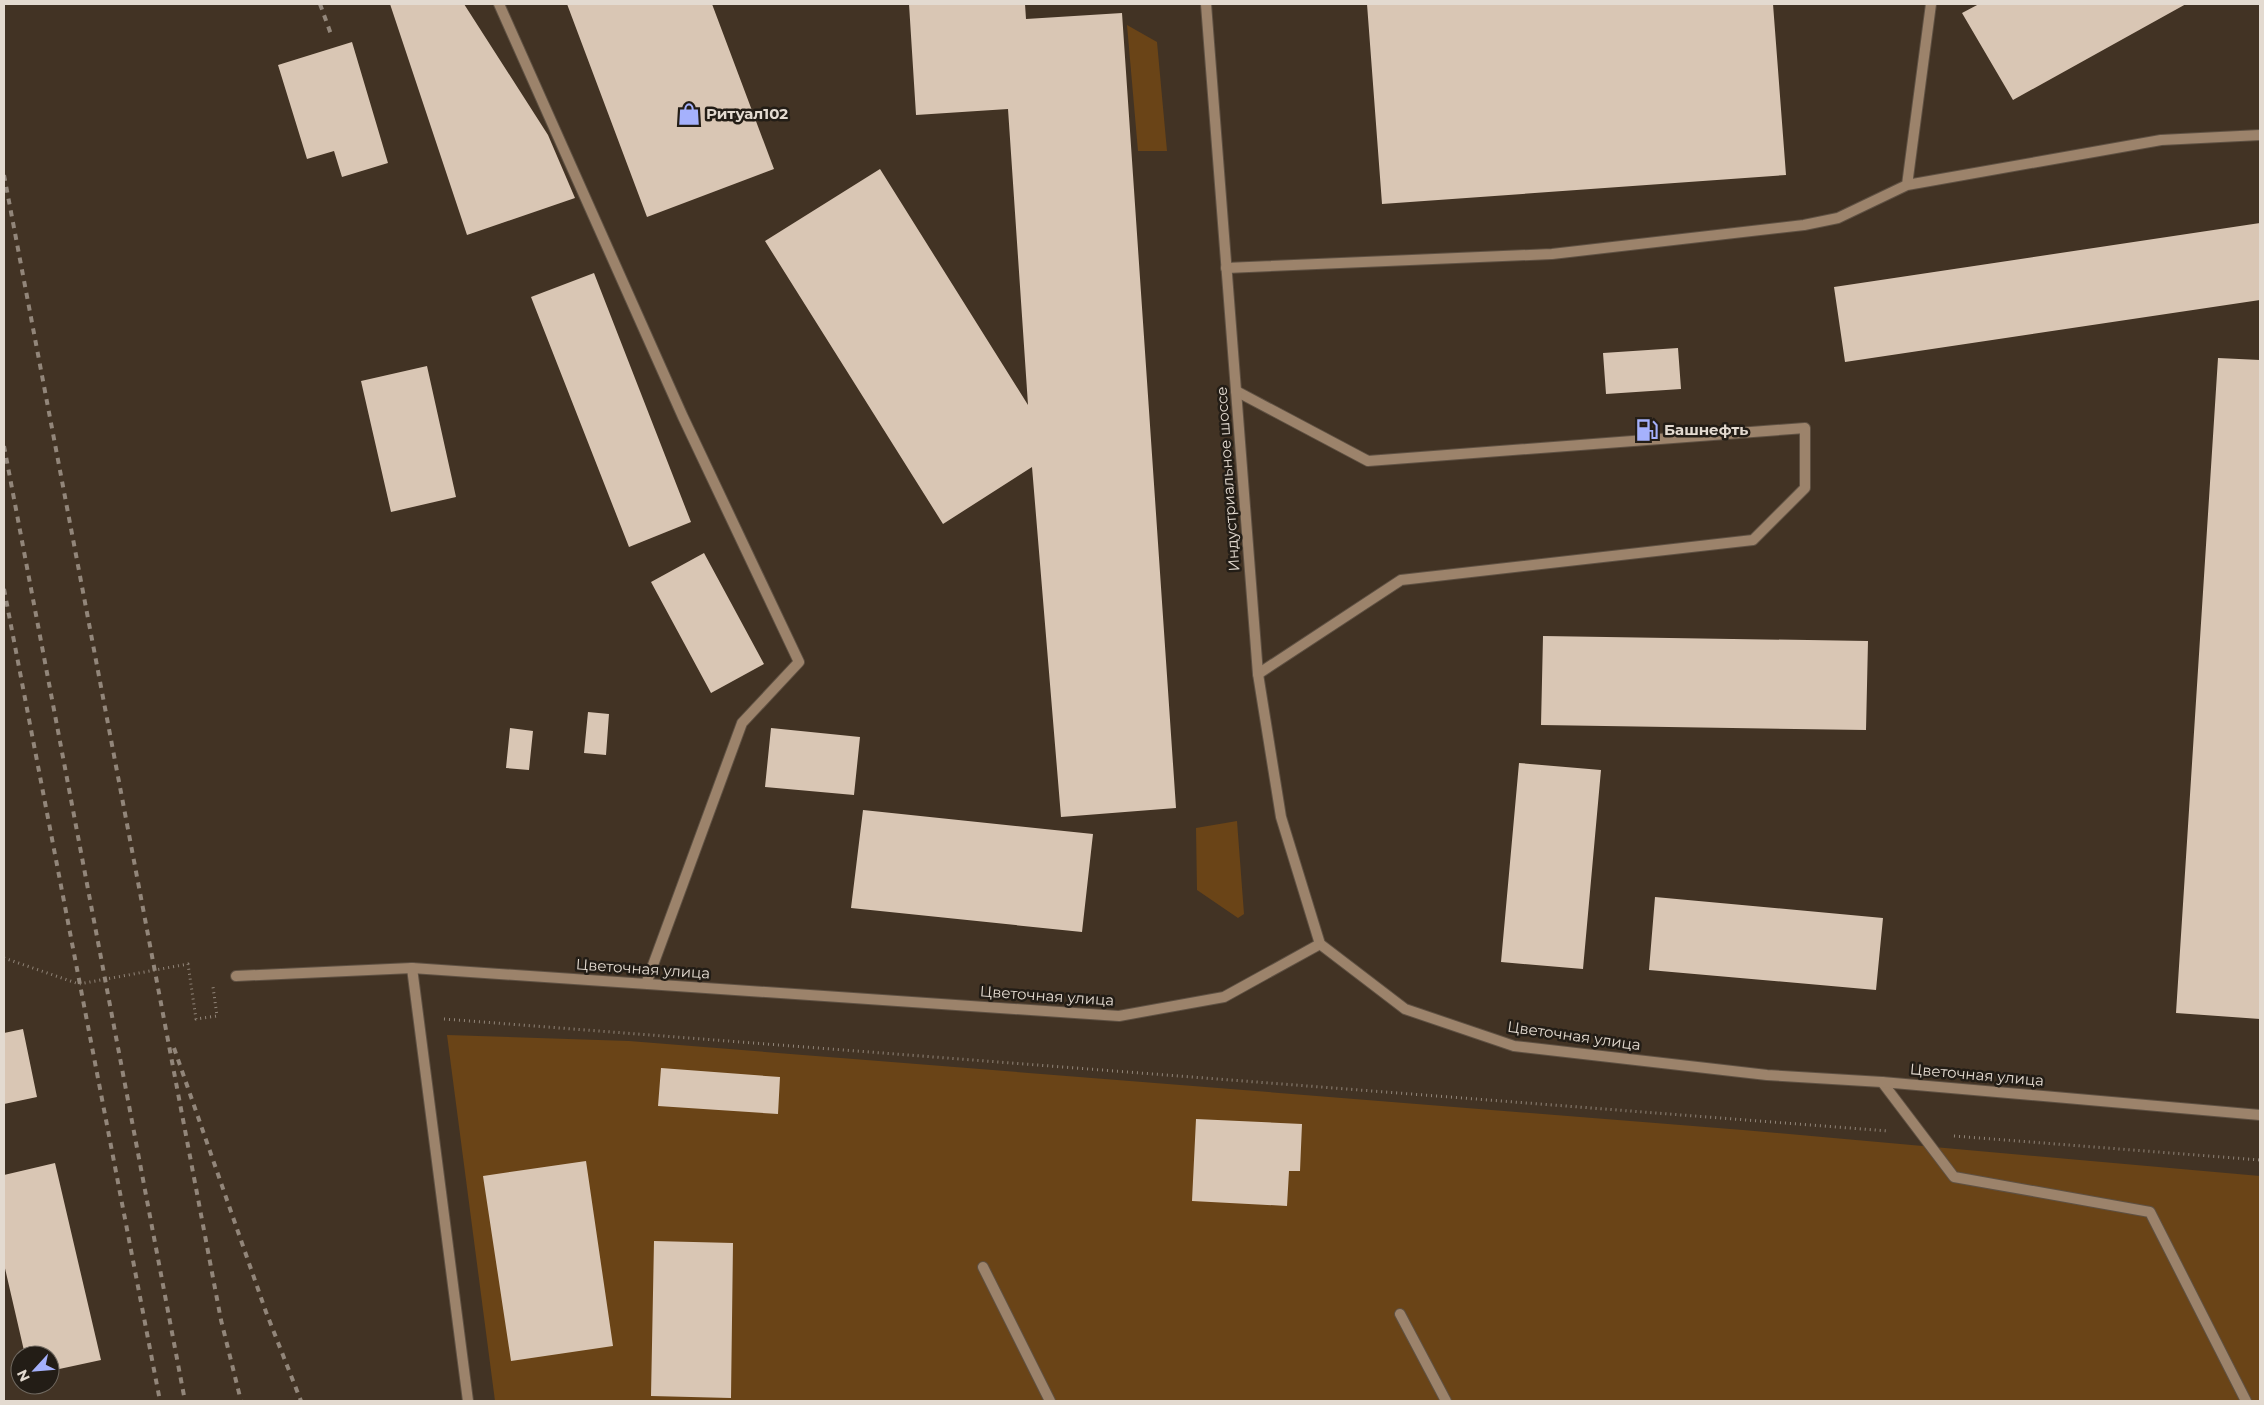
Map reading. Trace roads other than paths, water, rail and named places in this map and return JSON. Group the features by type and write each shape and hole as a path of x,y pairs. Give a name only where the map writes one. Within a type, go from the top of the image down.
{"street":[{"path":"499,4 683,417 799,662 742,723 646,984"},
{"name":"Индустриальное шоссе","path":"1206,4 1258,674 1281,817 1320,944"},
{"path":"1907,185 1932,4"},
{"path":"1226,268 1552,254 1804,225 1838,218 1907,185 2161,140 2260,135"},
{"path":"1236,391 1368,461 1805,428 1805,488 1754,540 1401,580 1258,674"},
{"name":"Цветочная улица","path":"236,976 412,968 1119,1016 1224,996 1320,944 1405,1009 1514,1046 1767,1075 1882,1082 2260,1115"},
{"path":"412,968 468,1401"},
{"path":"1882,1082 1954,1177 2150,1212 2246,1401"},
{"path":"984,1267 1050,1401"},
{"path":"1400,1314 1446,1401"}],"railway":[{"path":"320,4 332,37"},
{"path":"4,175 221,1320 241,1401"},
{"path":"4,446 185,1401"},
{"path":"4,589 160,1401"},
{"path":"174,1048 266,1312 301,1401"}],"place":[{"name":"Ритуал102","path":"689,114"},
{"name":"Башнефть","path":"1647,430"}]}
